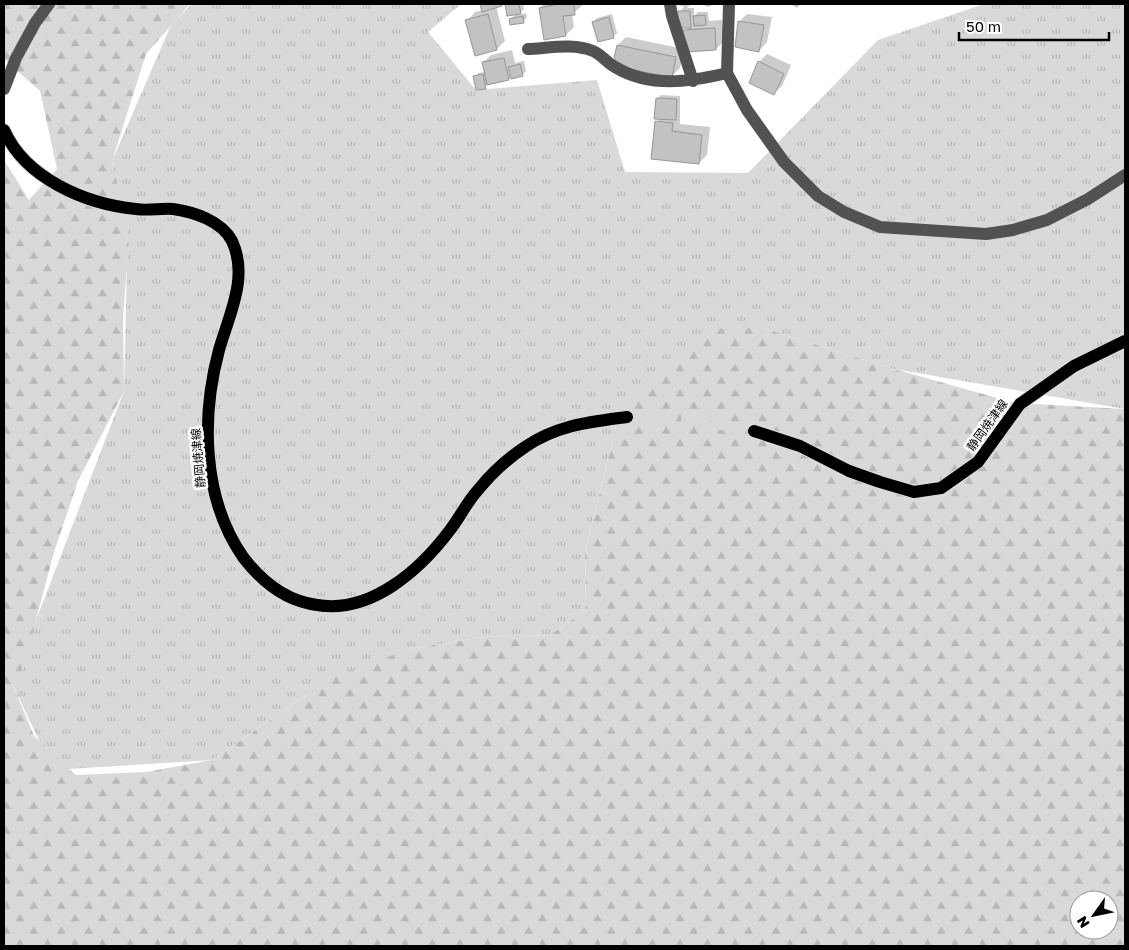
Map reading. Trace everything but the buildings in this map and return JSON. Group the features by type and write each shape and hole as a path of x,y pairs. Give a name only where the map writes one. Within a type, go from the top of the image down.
{"main road":[{"name":"静岡焼津線","path":"4,130 10,144 27,165 78,194 136,209 174,210 190,214 220,225 230,237 237,253 239,274 230,321 213,374 209,406 210,467 215,496 226,526 242,554 258,575 276,590 300,603 326,607 352,604 380,593 404,578 425,559 495,471 526,446 567,426 627,416"},
{"name":"静岡焼津線","path":"754,431 800,446 849,471 880,482 914,492 941,488 978,462 1020,404 1074,366 1125,341"}],"street":[{"path":"4,89 16,58 35,23 49,4"},
{"path":"670,4 672,16 693,81"},
{"path":"729,4 727,73 747,110 770,144 818,196 844,212 880,227 986,234 1013,230 1047,220 1088,200 1125,175"},
{"path":"528,49 575,47 595,51 614,67 642,80 693,81 727,73"}],"green space":[{"path":"4,4 190,4 146,54 112,161 129,236 123,319 124,391 78,481 54,552 24,665 12,683 34,736 76,775 146,772 212,760 331,678 409,649 483,637 550,635 586,610 585,552 620,411 710,329 763,328 894,369 1015,403 1125,409 1125,946 4,946 4,160 29,200 57,169 40,91 4,59"},
{"path":"192,4 461,4 428,32 476,90 597,80 625,172 748,173 878,40 984,4 1125,4 1125,409 894,369 763,328 620,411 585,552 586,610 550,635 483,637 409,649 306,695 212,760 53,770 12,683 124,391 127,263 112,161 171,25"}],"tunnel":[{"path":"627,417 685,416 754,431"}]}
